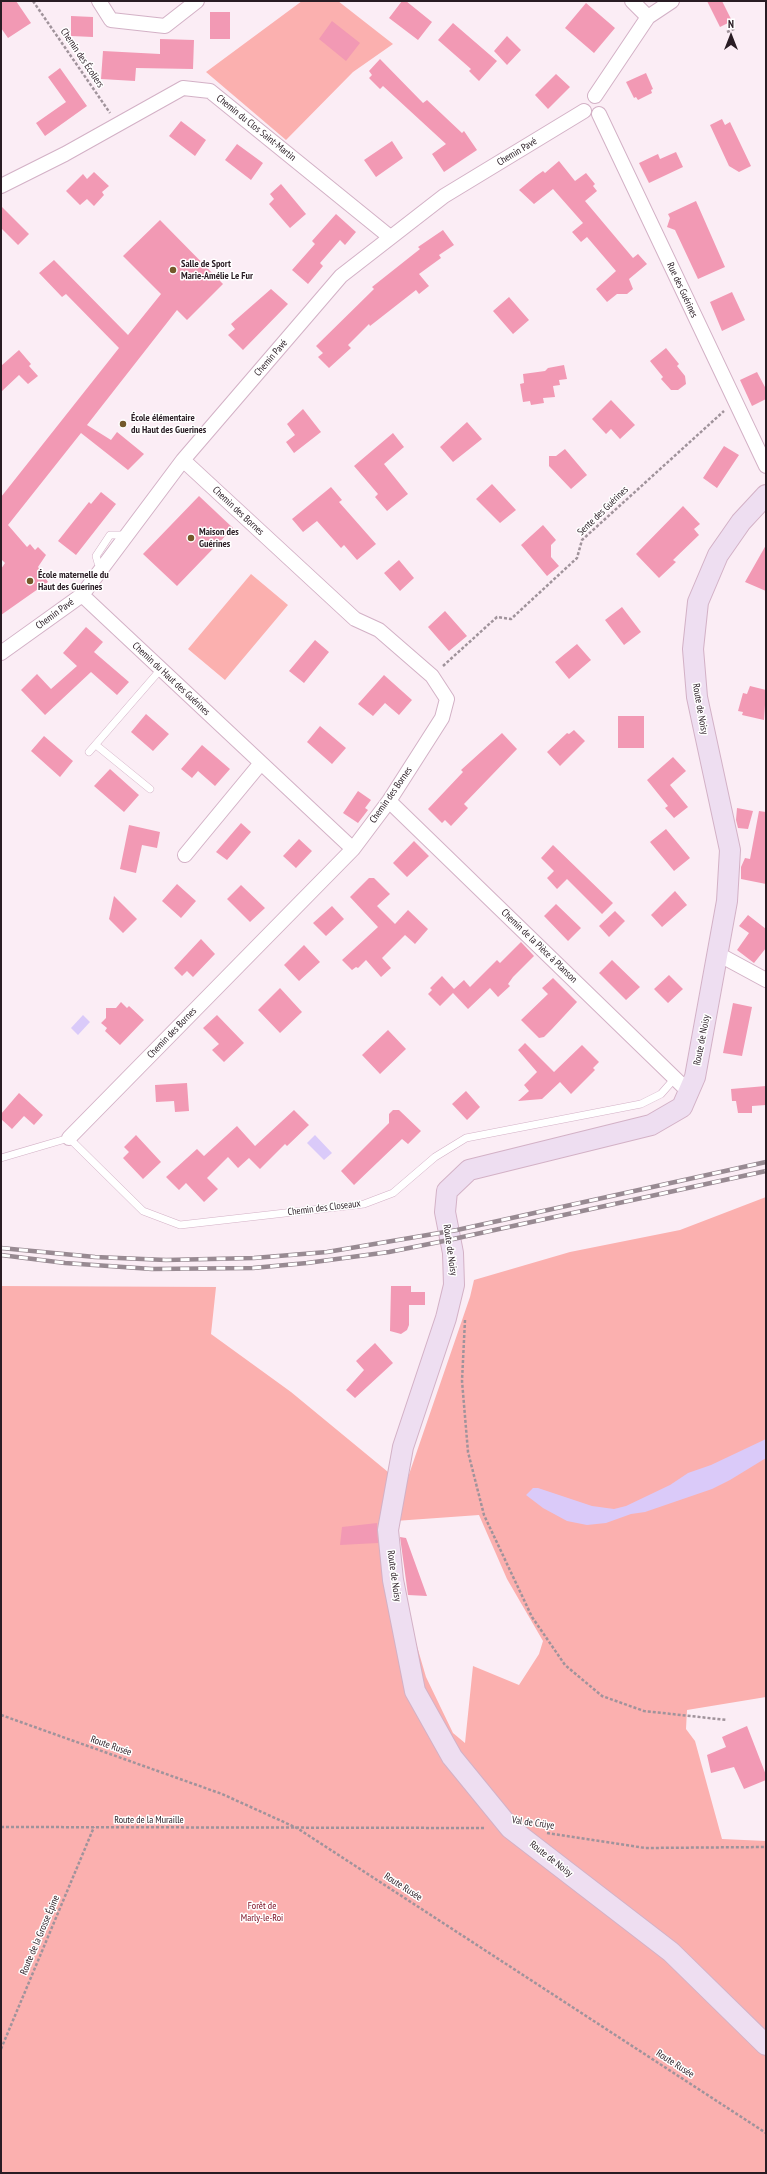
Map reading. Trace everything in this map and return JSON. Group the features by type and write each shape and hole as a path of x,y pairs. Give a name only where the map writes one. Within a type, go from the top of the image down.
{"street":[{"path":"99,1 111,20 165,26 198,1"},
{"path":"632,1 648,17"},
{"path":"595,96 648,17 672,1"},
{"name":"Chemin du Clos Saint-Martin","path":"1,186 65,154 183,88 210,91 390,237"},
{"path":"595,96 601,99 603,105 599,114 589,115 584,111 583,104 586,98 595,96"},
{"name":"Chemin Pavé","path":"1,653 82,595 183,460 341,276 444,196 584,111"},
{"name":"Rue des Guérines","path":"599,114 766,466"},
{"name":"Chemin des Bornes","path":"69,1138 353,849 389,800 442,718 448,699 432,676 378,630 355,619 183,460"},
{"name":"Route de Noisy","path":"766,495 741,522 718,555 698,602 693,649 697,697 730,850 727,901 696,1077 682,1107 651,1124 469,1170 447,1191 445,1212 455,1272 452,1297 403,1448 388,1530 393,1573 415,1692 452,1757 510,1828 671,1952 766,2045"},
{"name":"Chemin du Haut des Guérines","path":"82,595 353,849"},
{"path":"185,855 261,763"},
{"name":"Chemin de la Pièce à Planson","path":"389,800 689,1092"},
{"path":"718,954 766,980"}],"lane":[{"path":"89,752 161,669"},
{"path":"96,745 150,788"},
{"name":"Chemin des Closeaux","path":"69,1138 143,1211 180,1225 364,1204 393,1193 435,1157 466,1138 641,1104 661,1094 675,1078"},
{"path":"1,1158 69,1138"}],"path":[{"name":"Chemin des Écoliers","path":"33,1 117,124"},
{"path":"727,32 736,28"},
{"name":"Sente des Guérines","path":"432,676 497,617 511,619 577,558 582,540 735,401"},
{"path":"452,1297 466,1317 462,1381 469,1459 484,1515 532,1617 565,1665 602,1696 644,1711 727,1720"},
{"name":"Route Rusée","path":"1,1715 222,1794 297,1828 766,2133"},
{"name":"Route de la Muraille","path":"1,1827 297,1828"},
{"name":"Route de la Grosse Épine","path":"1,2050 94,1827"},
{"name":"Val de Crüye","path":"297,1828 510,1828"},
{"name":"Val de Crüye","path":"540,1832 645,1848 766,1847"}],"green space":[{"path":"302,1 338,1 393,44 353,72 286,140 206,72"},
{"path":"251,574 288,605 225,680 188,649"},
{"name":"Forêt de Marly-le-Roi","path":"766,1197 766,1697 687,1710 686,1729 695,1741 722,1839 766,1841 766,2173 1,2173 1,1286 216,1287 211,1334 291,1392 405,1486 470,1297 474,1280 570,1252 680,1230","holes":["479,1515 507,1579 543,1641 539,1654 519,1685 473,1666 465,1743 453,1733 426,1677 394,1568 395,1521"]}],"shaded area":[{"path":"83,1015 90,1022 78,1035 71,1028"},
{"path":"315,1135 332,1153 324,1160 307,1143"},
{"path":"766,1439 766,1458 730,1480 712,1489 645,1512 631,1514 606,1523 587,1525 567,1521 543,1508 526,1495 533,1488 538,1488 592,1506 614,1509 626,1506 670,1485 688,1473 711,1465"}],"building":[{"path":"1,1 16,1 31,23 8,38 1,28"},
{"path":"402,1 406,1 432,22 418,40 389,18"},
{"path":"707,1 722,1 732,21 720,27"},
{"path":"586,3 615,28 594,53 565,28"},
{"path":"210,12 230,12 230,39 210,39"},
{"path":"71,16 93,17 93,37 71,36"},
{"path":"332,21 360,43 346,61 319,39"},
{"path":"453,23 497,61 479,81 469,71 471,69 438,40"},
{"path":"507,36 521,50 507,65 494,51"},
{"path":"160,39 194,40 193,69 136,68 135,81 101,79 103,51 160,54"},
{"path":"380,59 423,103 427,100 462,133 464,131 477,150 444,172 432,154 446,144 383,86 380,89 369,78 372,75 369,71"},
{"path":"60,68 87,106 45,136 36,123 66,102 48,77"},
{"path":"646,73 653,89 651,90 652,93 638,100 636,97 634,98 626,82"},
{"path":"556,74 570,87 548,109 535,95"},
{"path":"722,119 725,125 730,122 751,166 739,172 729,166 710,125"},
{"path":"181,121 206,140 195,156 169,136"},
{"path":"392,141 403,158 376,177 364,160"},
{"path":"237,144 263,163 251,180 225,160"},
{"path":"676,152 683,167 649,183 639,163 658,154 660,159"},
{"path":"559,161 575,181 586,173 595,184 593,186 597,191 585,201 633,258 638,254 647,264 629,279 633,289 627,294 617,294 607,302 596,289 616,271 587,237 581,242 572,232 583,223 553,189 534,204 519,190 543,171 545,173"},
{"path":"94,172 109,186 102,192 104,195 94,206 87,199 80,205 66,191 83,174 87,179"},
{"path":"281,184 306,214 290,228 269,204 274,199 270,194"},
{"path":"696,201 725,267 698,279 675,230 667,227 670,218 668,214"},
{"path":"1,206 29,234 18,245 1,228"},
{"path":"336,214 356,232 345,245 340,240 320,263 323,266 308,284 292,270 315,244 312,241"},
{"path":"160,220 223,284 187,320 177,310 87,425 111,440 117,432 144,454 128,470 81,433 8,525 27,547 30,544 35,550 38,547 46,555 38,567 48,582 1,615 1,569 5,563 1,559 1,497 119,348 66,294 62,297 39,273 54,260 128,335 161,294 123,256"},
{"path":"443,230 454,245 439,255 441,258 419,274 429,286 419,294 416,290 370,326 369,324 348,345 351,348 329,368 318,357 323,353 316,346 374,289 372,287 420,249 418,247"},
{"path":"271,289 288,304 243,350 228,335 235,329 231,324"},
{"path":"732,292 745,320 722,331 710,302"},
{"path":"509,297 529,320 513,334 493,311"},
{"path":"666,348 679,364 677,366 685,376 686,384 678,390 671,390 661,379 663,377 650,361"},
{"path":"19,350 31,364 29,366 38,376 28,384 19,375 1,392 1,366"},
{"path":"564,365 567,379 559,380 560,385 553,386 555,397 543,398 544,403 531,405 530,401 523,402 520,384 524,383 523,374 545,371 548,368"},
{"path":"757,372 766,389 766,399 752,406 740,380"},
{"path":"611,400 635,425 620,439 611,429 606,434 592,419"},
{"path":"303,409 321,432 294,453 286,442 295,435 287,424"},
{"path":"467,422 482,439 453,462 440,447"},
{"path":"393,433 404,447 384,464 408,494 387,511 375,497 378,494 354,466"},
{"path":"724,446 739,455 717,488 703,478"},
{"path":"565,449 587,475 571,489 549,466 549,456 556,456"},
{"path":"492,484 516,510 500,523 476,499"},
{"path":"331,487 342,500 339,502 376,544 357,560 344,545 341,548 317,521 303,532 292,519"},
{"path":"101,492 116,504 76,555 58,541 89,502 91,504"},
{"name":"Maison des Guérines","path":"199,496 233,528 177,586 143,554"},
{"path":"683,506 700,524 694,529 699,535 673,560 676,562 659,578 636,554"},
{"path":"543,525 556,540 551,545 551,557 559,566 547,576 521,545"},
{"path":"766,545 766,591 745,582"},
{"path":"399,560 414,578 400,591 384,573"},
{"path":"622,607 641,632 624,645 605,620"},
{"path":"445,611 467,636 449,651 428,627"},
{"path":"86,627 103,642 94,652 129,682 117,695 91,672 45,715 21,690 37,674 51,689 77,666 63,653"},
{"path":"315,640 329,652 304,683 289,671"},
{"path":"577,644 591,660 569,679 555,662"},
{"path":"384,675 412,700 399,715 385,703 373,716 358,704"},
{"path":"750,686 766,690 764,720 742,715 743,712 738,711 743,693 747,694"},
{"path":"146,714 169,734 153,751 131,732"},
{"path":"618,716 644,716 644,748 618,748"},
{"path":"320,726 346,748 332,764 307,742"},
{"path":"574,730 585,741 560,766 547,752 567,733 569,734"},
{"path":"502,733 517,749 464,804 468,808 451,826 445,820 442,823 428,809 463,772 461,770"},
{"path":"44,736 73,761 60,777 31,751"},
{"path":"202,745 230,769 215,786 198,771 192,778 181,769"},
{"path":"673,757 686,771 670,785 688,807 674,818 665,808 668,806 647,780"},
{"path":"110,769 139,795 124,812 94,786"},
{"path":"358,791 371,800 365,808 368,810 358,823 343,813"},
{"path":"737,808 753,811 748,829 738,828 736,820"},
{"path":"759,811 766,812 766,884 741,879 741,867 745,858 750,859"},
{"path":"241,823 251,832 227,860 216,852"},
{"path":"129,825 160,832 157,848 142,845 136,873 120,869"},
{"path":"666,829 690,858 674,871 650,842"},
{"path":"299,839 312,851 296,868 283,856"},
{"path":"414,841 429,856 407,877 393,863"},
{"path":"553,845 613,903 602,914 567,879 557,889 547,878 554,871 541,858"},
{"path":"369,878 374,878 390,894 377,906 395,924 408,910 428,929 415,944 405,935 382,958 391,968 381,977 366,960 358,968 356,967 352,970 342,960 378,927 350,897"},
{"path":"177,884 196,901 181,918 162,901"},
{"path":"241,885 265,908 250,922 227,899"},
{"path":"675,891 687,905 662,927 651,915"},
{"path":"114,896 137,919 123,933 109,919"},
{"path":"556,904 581,928 568,941 544,916"},
{"path":"332,906 344,919 326,936 313,923"},
{"path":"615,911 625,921 609,937 599,926"},
{"path":"748,915 766,929 766,948 754,963 737,950 749,933 739,926"},
{"path":"201,939 215,954 193,977 187,971 182,976 174,968"},
{"path":"521,942 534,956 513,977 508,984 510,986 498,997 490,988 468,1009 453,993 440,1006 428,994 432,990 430,988 442,976 454,989 464,980 470,987 497,960 500,963"},
{"path":"304,945 320,962 299,981 284,965"},
{"path":"612,960 640,987 626,1000 599,973"},
{"path":"669,975 683,989 668,1003 654,989"},
{"path":"553,978 577,1002 544,1037 539,1038 521,1020 548,994 542,988"},
{"path":"280,988 302,1012 280,1033 258,1010"},
{"path":"121,1002 127,1008 129,1006 144,1020 120,1045 105,1031 107,1028 101,1023 106,1018 106,1008 116,1008"},
{"path":"733,1003 752,1007 742,1056 723,1053"},
{"path":"217,1015 244,1043 224,1062 212,1050 219,1044 203,1028"},
{"path":"388,1030 406,1049 380,1074 362,1055"},
{"path":"525,1043 554,1072 582,1045 599,1062 593,1068 595,1070 571,1094 560,1082 542,1099 518,1101 529,1091 524,1085 537,1072 518,1050"},
{"path":"187,1083 189,1111 175,1112 174,1101 156,1102 155,1085"},
{"path":"766,1086 766,1105 752,1106 752,1113 738,1113 736,1101 732,1101 731,1089"},
{"path":"466,1091 480,1107 467,1120 452,1104"},
{"path":"19,1093 43,1115 34,1125 24,1116 12,1129 1,1119 1,1114"},
{"path":"294,1110 309,1125 287,1146 285,1144 260,1169 249,1158 238,1168 228,1157 207,1178 218,1189 204,1202 186,1183 179,1190 166,1177 197,1149 204,1156 237,1126 255,1146"},
{"path":"393,1110 399,1110 421,1131 408,1144 402,1139 354,1185 341,1171 389,1123 389,1114"},
{"path":"136,1135 161,1162 143,1179 123,1158 129,1152 124,1147"},
{"path":"391,1286 411,1286 411,1292 425,1292 425,1305 409,1305 409,1325 407,1330 401,1334 390,1331"},
{"path":"375,1343 393,1363 355,1398 346,1390 364,1370 356,1361"},
{"path":"377,1523 378,1543 340,1545 342,1527"},
{"path":"400,1537 406,1538 427,1596 408,1595"},
{"path":"747,1726 766,1775 766,1780 744,1789 734,1767 711,1773 707,1755 726,1747 722,1737"}],"railway":[{"path":"1,1248 95,1257 166,1260 254,1258 327,1252 457,1230 766,1162"},
{"path":"1,1255 65,1263 152,1269 253,1268 307,1263 389,1252 444,1241 766,1171"}],"place":[{"name":"Salle de Sport Marie-Amélie Le Fur","path":"173,270"},
{"name":"École élémentaire du Haut des Guerines","path":"123,424"},
{"name":"Maison des Guérines","path":"191,538"},
{"name":"École maternelle du Haut des Guerines","path":"30,581"}]}
